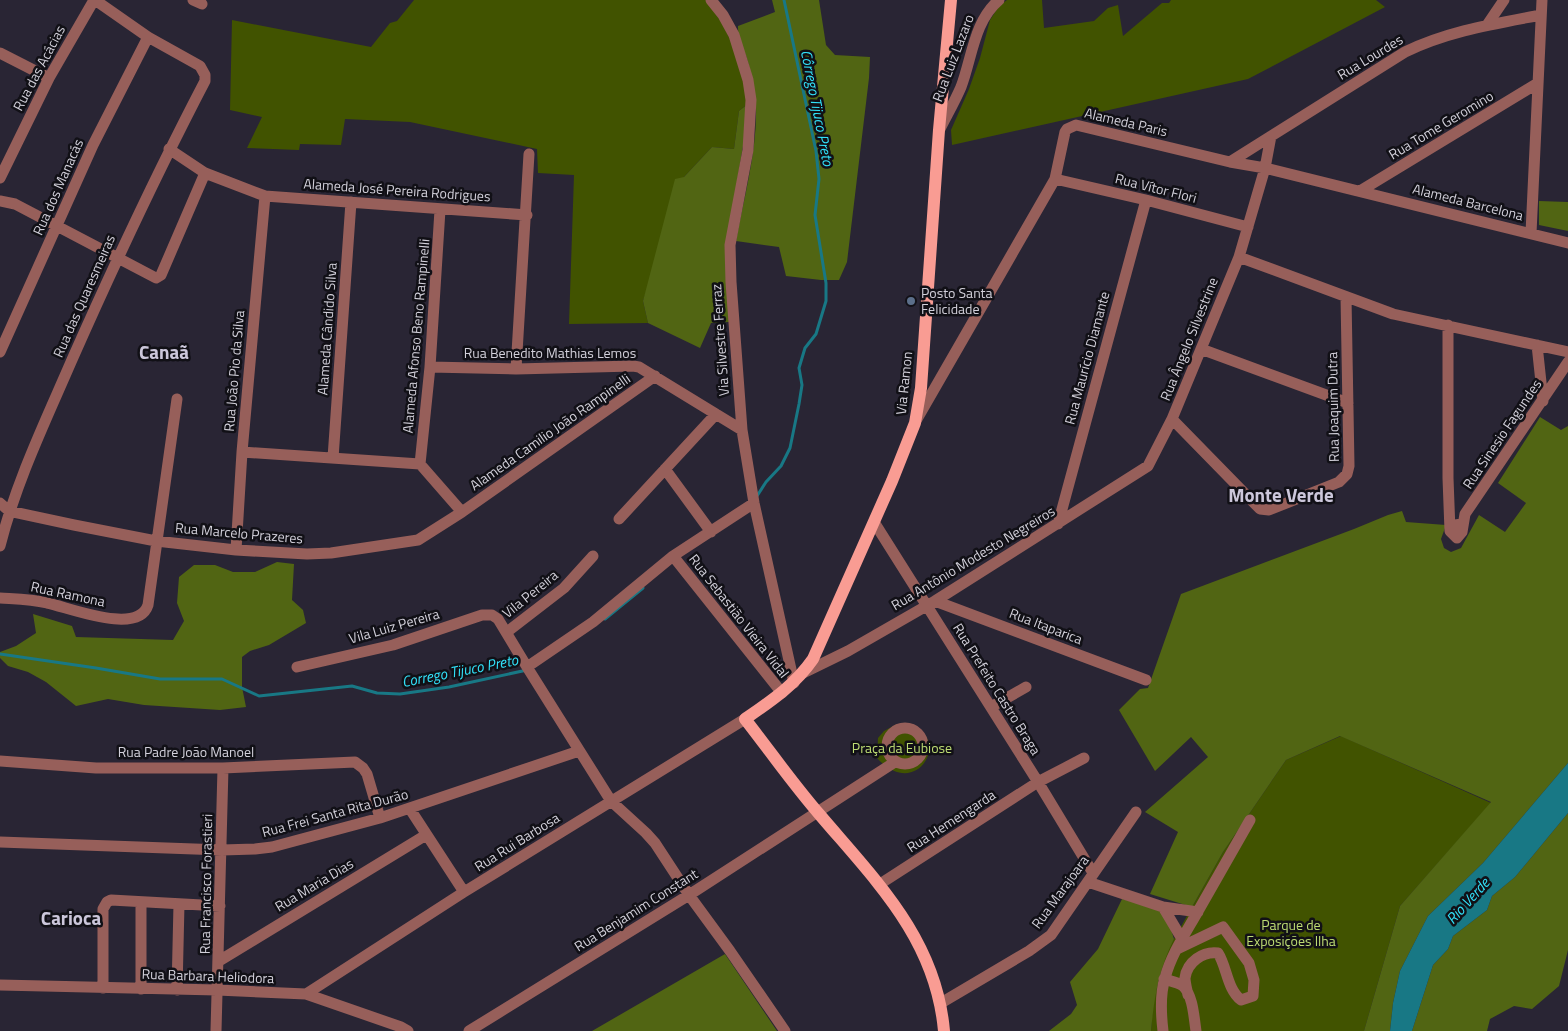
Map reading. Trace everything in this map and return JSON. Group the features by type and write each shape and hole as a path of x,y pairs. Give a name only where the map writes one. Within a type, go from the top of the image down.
{"main road":[{"name":"Via Ramon","path":"745,718 782,694 803,673 813,659 874,522 915,423 921,388 939,130 951,0"},
{"path":"745,718 818,813 880,884 908,924 932,975 940,1003 944,1031"}],"street":[{"path":"95,0 148,37"},
{"name":"Rua das Acácias","path":"0,178 49,78 95,0"},
{"name":"Via Silvestre Ferraz","path":"711,0 734,35 748,80 751,100 748,150 730,245 730,282 742,430 754,503 794,683"},
{"name":"Rua Luiz Lazaro","path":"939,130 960,88 981,23 990,8 999,0"},
{"path":"1487,25 1504,0"},
{"path":"1531,234 1542,0"},
{"name":"Rua Lourdes","path":"1230,162 1405,52 1438,38 1487,25 1541,15"},
{"name":"Rua das Quaresmeiras","path":"0,546 4,507 117,257 169,149 205,81 205,76 200,66 148,37"},
{"name":"Rua dos Manacás","path":"0,352 93,145 148,37"},
{"path":"0,53 49,78"},
{"name":"Rua Tome Geromino","path":"1360,191 1538,83"},
{"name":"Alameda Paris","path":"915,423 1055,179 1067,128 1076,125 1230,162 1265,168"},
{"name":"Rua Ângelo Silvestrine","path":"1152,460 1172,419 1239,257 1265,168 1271,136"},
{"name":"Alameda José Pereira Rodrigues","path":"169,149 205,173 265,196 440,210 527,214"},
{"path":"516,369 527,214 529,154"},
{"name":"Alameda Barcelona","path":"1265,168 1568,243"},
{"path":"0,201 15,204 154,277 159,277 162,275 205,173"},
{"name":"Rua Vítor Flori","path":"1055,179 1146,200 1248,227"},
{"name":"Rua João Pio da Silva","path":"236,550 242,452 265,196"},
{"name":"Rua Maurício Diamante","path":"1058,524 1146,200"},
{"name":"Alameda Cândido Silva","path":"333,458 350,202"},
{"name":"Alameda Afonso Beno Rampinelli","path":"420,464 430,367 440,210"},
{"path":"1239,257 1393,314 1448,324 1568,352"},
{"name":"Rua Joaquim Dutra","path":"1172,419 1256,506 1263,510 1269,510 1339,482 1347,474 1349,466 1346,297"},
{"name":"Rua Sinesio Fagundes","path":"1448,324 1450,531 1457,538 1462,532 1462,524 1466,514 1568,362"},
{"path":"1537,345 1543,401"},
{"path":"1201,349 1348,403"},
{"name":"Rua Benedito Mathias Lemos","path":"430,367 516,369 639,367 742,430"},
{"name":"Alameda Camilio João Rampinelli","path":"462,512 655,376"},
{"path":"156,541 176,399"},
{"path":"618,519 716,414"},
{"path":"242,452 420,464 462,512"},
{"name":"Rua Antônio Modesto Negreiros","path":"803,673 848,651 931,603 1143,470 1152,460"},
{"path":"665,469 711,532"},
{"path":"526,667 594,622 673,556 754,503"},
{"name":"Rua Marcelo Prazeres","path":"4,507 156,541 236,550 307,554 330,553 418,540 462,512"},
{"name":"Rua Prefeito Castro Braga","path":"874,522 931,603 991,707 1038,782 1090,878"},
{"name":"Rua Ramona","path":"0,598 48,603 100,618 126,619 139,617 148,605 156,541"},
{"name":"Vila Pereira","path":"506,632 564,588 592,556"},
{"name":"Rua Sebastião Vieira Vidal","path":"673,556 782,694"},
{"name":"Rua Itaparica","path":"931,603 1146,680"},
{"name":"Vila Luiz Pereira","path":"297,666 393,645 482,615 492,615 498,619 506,632"},
{"path":"506,632 611,801 655,843 689,895 785,1031"},
{"path":"991,707 1026,687"},
{"name":"Rua Rui Barbosa","path":"306,994 464,892 745,718"},
{"name":"Rua Frei Santa Rita Durão","path":"0,842 222,850 255,849 380,818 579,752"},
{"name":"Rua Hemengarda","path":"880,884 1038,782 1084,758"},
{"name":"Rua Padre João Manoel","path":"0,761 96,768 223,768 355,762 367,774 380,818"},
{"name":"Rua Benjamim Constant","path":"469,1031 689,895 895,762"},
{"name":"Rua Francisco Forastieri","path":"216,1031 223,768"},
{"path":"410,809 464,892"},
{"name":"Rua Marajoara","path":"940,1003 1043,942 1051,935 1136,812"},
{"path":"1163,1031 1164,979 1179,944 1250,820"},
{"name":"Rua Maria Dias","path":"219,961 426,835"},
{"path":"1090,878 1163,907 1198,912"},
{"path":"104,988 103,908 107,902 111,900 220,906"},
{"path":"141,902 141,989"},
{"path":"177,990 179,904"},
{"path":"1163,907 1179,944"},
{"path":"1179,944 1223,927 1245,957 1254,980 1253,996 1241,1000 1236,996 1218,953 1206,953 1195,958 1185,979 1196,1031"},
{"path":"1164,979 1182,986 1188,995"},
{"name":"Rua Barbara Heliodora","path":"0,986 217,990 306,994 403,1030"}],"green space":[{"path":"414,0 706,0 722,23 738,55 748,104 739,111 734,149 712,147 684,177 643,301 648,323 569,324 574,175 538,173 537,149 410,122 345,119 341,145 300,144 299,150 247,148 262,117 230,110 232,20 371,47 390,23 397,21"},
{"path":"772,0 819,0 826,45 835,55 870,57 847,262 839,280 786,276 779,247 736,241 752,158 756,125 756,108 751,73 740,41 738,26 775,12"},
{"path":"1007,0 1042,0 1044,28 1094,21 1108,8 1118,5 1123,36 1162,3 1169,3 1171,0 1376,0 1385,7 1248,79 952,145 951,130 980,58 990,20 999,6"},
{"path":"748,104 748,116 730,224 729,322 711,323 700,348 648,323 643,301 675,179 684,177 712,147 734,149 739,111"},
{"path":"1539,201 1568,202 1568,231 1539,225"},
{"path":"1540,417 1561,430 1568,426 1568,763 1483,863 1428,916 1400,971 1393,1003 1390,1031 1364,1031 1400,906 1491,802 1340,736 1286,760 1223,852 1192,907 1150,894 1178,832 1145,812 1208,757 1191,737 1155,771 1119,710 1140,689 1148,688 1181,594 1402,511 1406,522 1446,525 1441,539 1444,548 1451,552 1461,548 1479,515 1505,532 1526,503 1498,483"},
{"path":"277,562 294,564 292,600 303,610 306,623 269,645 250,651 242,657 242,687 246,707 220,710 144,705 108,699 76,706 46,682 28,672 8,666 0,658 0,652 16,646 36,633 33,614 72,626 76,637 173,640 184,621 177,603 179,577 194,565 215,565 233,572 255,572"},
{"name":"Praça da Eubiose","path":"897,724 916,728 926,736 929,748 926,759 919,769 907,773 893,770 877,758 878,738 884,731"},
{"name":"Parque de Exposições Ilha","path":"1341,736 1491,803 1400,906 1364,1031 1151,1031 1153,1003 1165,955 1223,852 1286,760"},
{"path":"1568,813 1568,950 1559,986 1532,1009 1514,1006 1490,1019 1487,1031 1412,1031 1433,965 1448,949 1453,936 1487,910 1492,896 1515,877"},
{"path":"1122,899 1161,909 1169,923 1174,939 1158,984 1151,1031 1049,1031 1071,1014 1077,1005 1070,982 1098,949"},
{"path":"725,954 777,1031 592,1031"}],"water":[{"name":"Rio Verde","path":"1568,763 1568,813 1515,877 1492,896 1487,910 1453,936 1448,949 1433,965 1412,1031 1390,1031 1393,1003 1400,971 1428,916 1483,863"}],"waterway":[{"name":"Côrrego Tijuco Preto","path":"757,496 766,482 781,466 790,448 802,385 799,368 805,348 816,334 826,301 826,283 815,215 819,179 816,151 784,0"},
{"name":"Corrego Tijuco Preto","path":"605,619 643,588"},
{"name":"Corrego Tijuco Preto","path":"0,654 160,679 222,679 259,696 352,686 377,693 400,694 449,687 527,670"}],"place":[{"name":"Posto Santa Felicidade","path":"911,301"}],"district":[{"name":"Canaã","path":"164,352"},
{"name":"Monte Verde","path":"1281,495"},
{"name":"Carioca","path":"71,918"}]}
